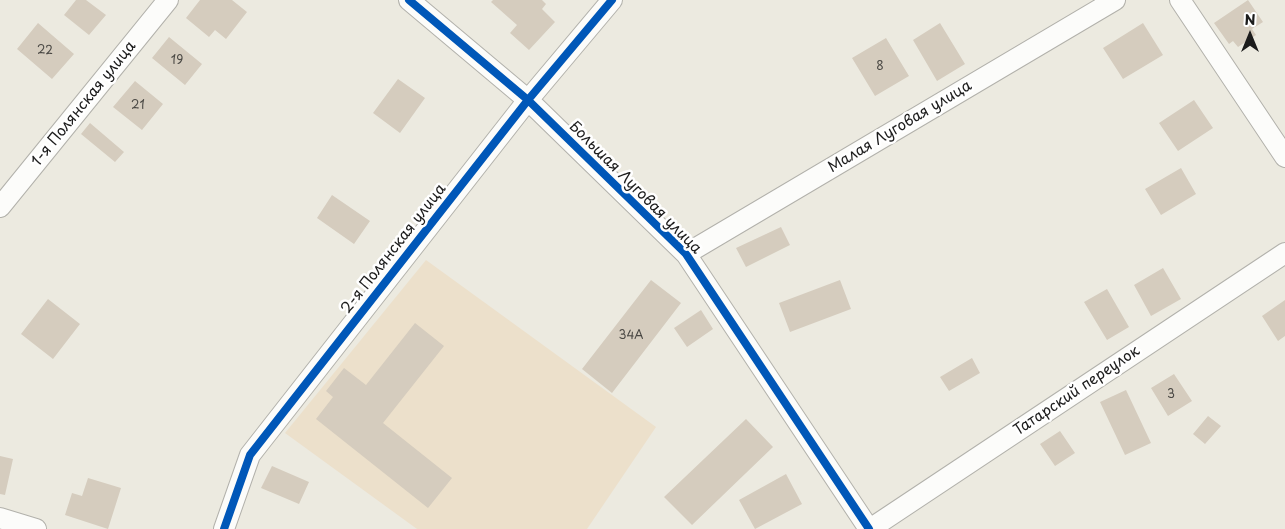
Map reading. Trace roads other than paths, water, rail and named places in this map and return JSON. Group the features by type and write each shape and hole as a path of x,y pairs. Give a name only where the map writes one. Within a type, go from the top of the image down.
{"street":[{"name":"1-я Полянская улица","path":"0,208 168,0"},
{"name":"Большая Луговая улица","path":"409,0 528,100 686,254 870,529"},
{"name":"2-я Полянская улица","path":"224,529 250,454 528,100 612,0"},
{"name":"Малая Луговая улица","path":"686,254 1115,0"},
{"path":"1180,0 1285,157"},
{"name":"Татарский переулок","path":"870,529 1285,253"},
{"path":"0,518 36,529"}]}
